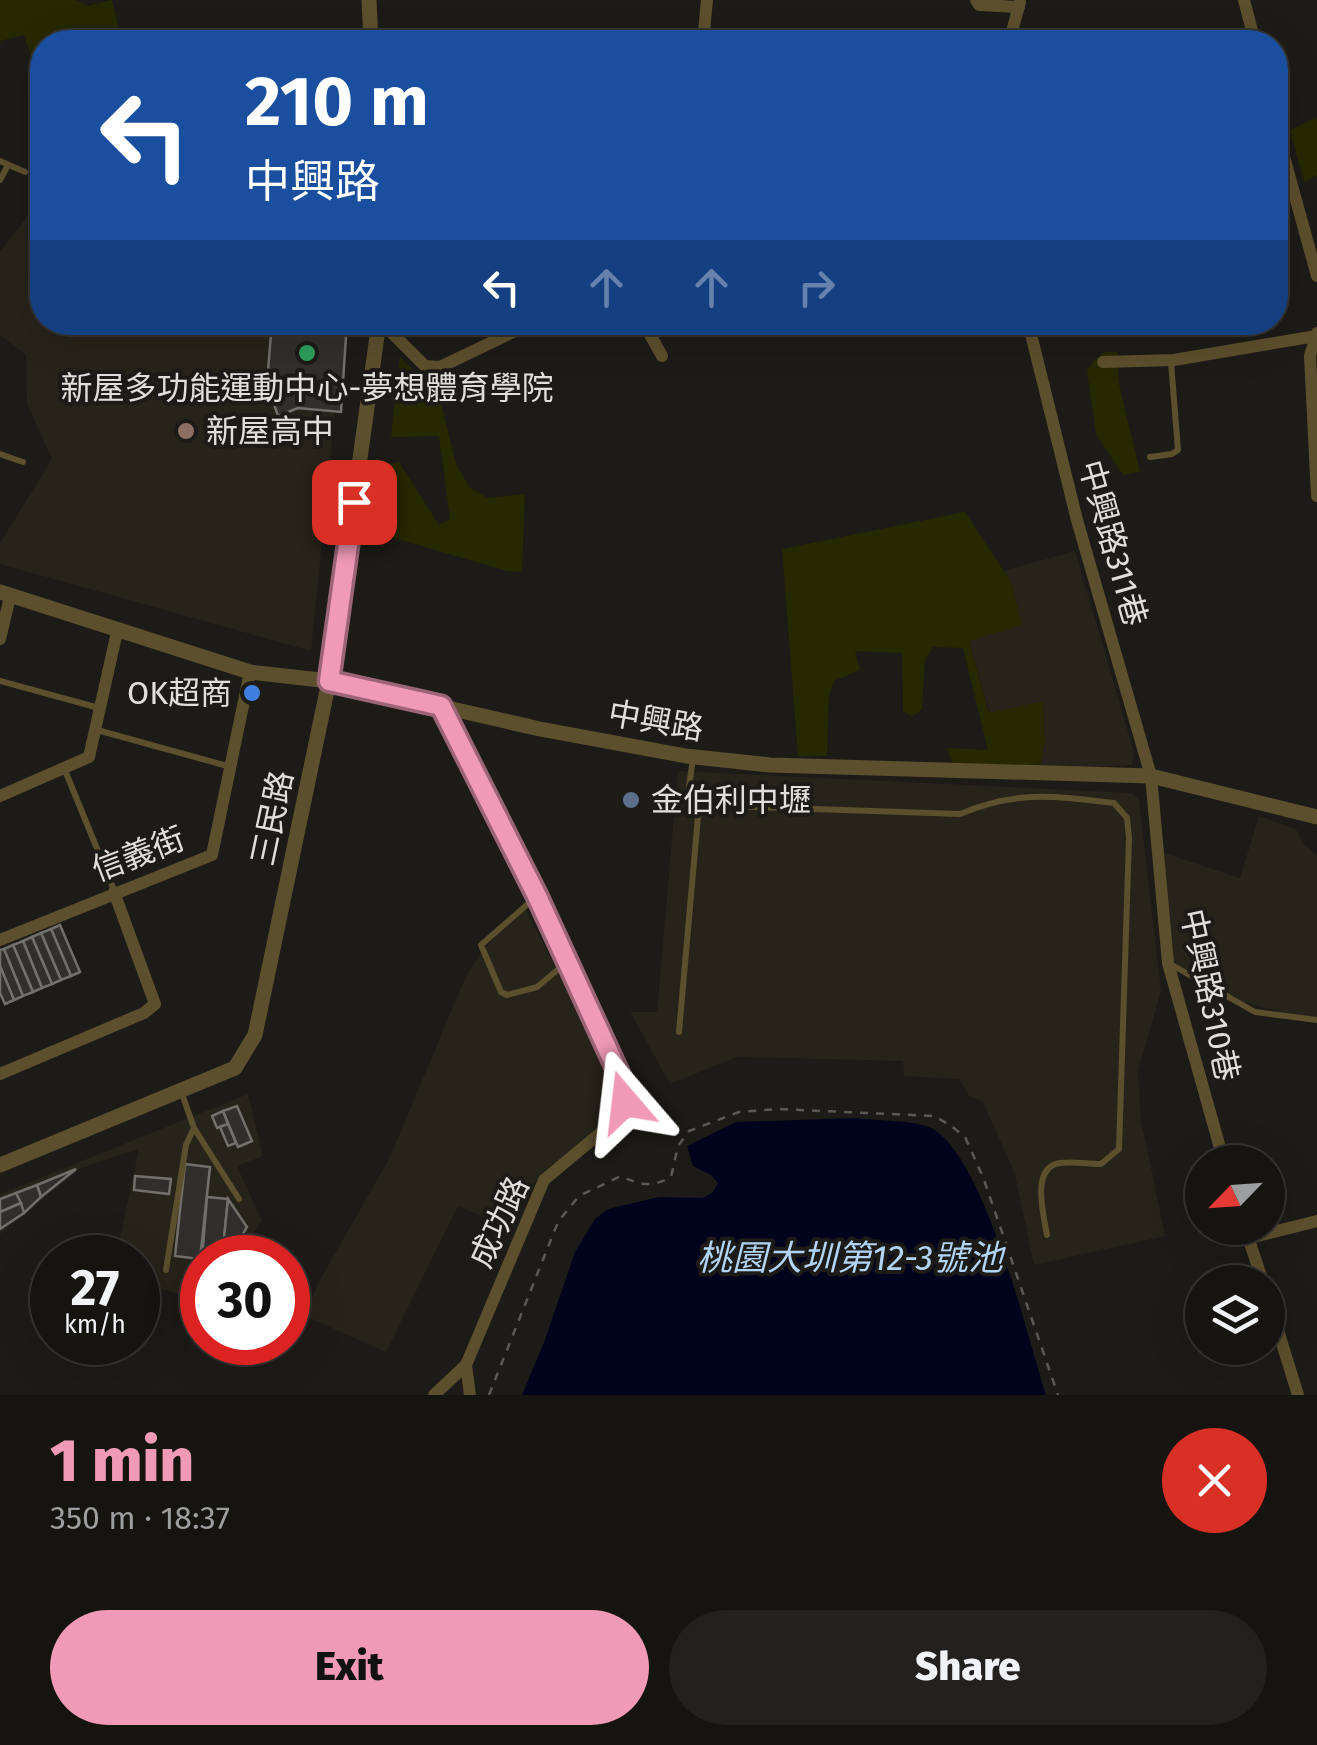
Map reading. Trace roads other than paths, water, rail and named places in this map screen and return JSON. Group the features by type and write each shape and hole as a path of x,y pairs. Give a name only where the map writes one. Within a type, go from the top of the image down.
{"street":[{"path":"370,0 371,30"},
{"path":"704,30 707,0"},
{"path":"976,0 979,5 1020,3 1012,30"},
{"path":"1244,0 1252,30"},
{"path":"1288,171 1317,276"},
{"path":"1103,362 1170,360 1317,334 1310,356 1317,496"},
{"name":"三民路","path":"0,1165 235,1068 255,1034 329,681 378,335"},
{"path":"393,335 425,366 440,366 506,335"},
{"path":"650,335 662,356"},
{"name":"中興路311巷","path":"1031,335 1076,520 1152,776"},
{"path":"0,639 5,594"},
{"name":"中興路","path":"5,594 250,672 329,681 540,729 693,757 770,765 1152,776 1317,817"},
{"path":"0,796 89,757 117,632"},
{"path":"231,767 250,672"},
{"name":"成功路","path":"434,1395 466,1365 544,1180 602,1135 625,1102 624,1085 568,962 441,706"},
{"name":"信義街","path":"0,940 212,855 231,767"},
{"name":"中興路310巷","path":"1152,776 1168,962 1219,1145"},
{"path":"0,1074 144,1013 154,1004 150,983 114,892"},
{"path":"1285,1226 1317,1221"},
{"path":"1285,1353 1298,1395"},
{"path":"466,1365 470,1395"}],"lane":[{"path":"0,161 26,172"},
{"path":"0,180 8,165"},
{"path":"1150,457 1178,450 1170,360"},
{"path":"0,454 24,462"},
{"path":"0,682 99,708"},
{"path":"97,730 231,767"},
{"path":"693,757 688,795 699,805 960,814 989,802 1044,795 1114,803 1127,818 1119,1150 1101,1164 1060,1163 1043,1175 1041,1199 1047,1235"},
{"path":"64,768 114,892"},
{"path":"680,1032 699,805"},
{"path":"537,896 481,944 501,992 506,995 538,986 568,962"},
{"path":"1168,962 1254,1012 1317,1020"},
{"path":"181,1091 194,1128 239,1199"},
{"path":"166,1270 186,1145 194,1128"}],"water":[{"name":"桃園大圳第12-3號池","path":"857,1118 926,1126 952,1147 987,1211 1046,1395 522,1395 575,1252 595,1219 608,1209 659,1197 703,1198 713,1192 718,1183 693,1166 687,1146 736,1122"}],"place":[{"name":"新屋多功能運動中心-夢想體育學院","path":"307,353"},
{"name":"新屋高中","path":"186,431"},
{"name":"OK超商","path":"252,693"},
{"name":"金伯利中壢","path":"631,800"}]}
